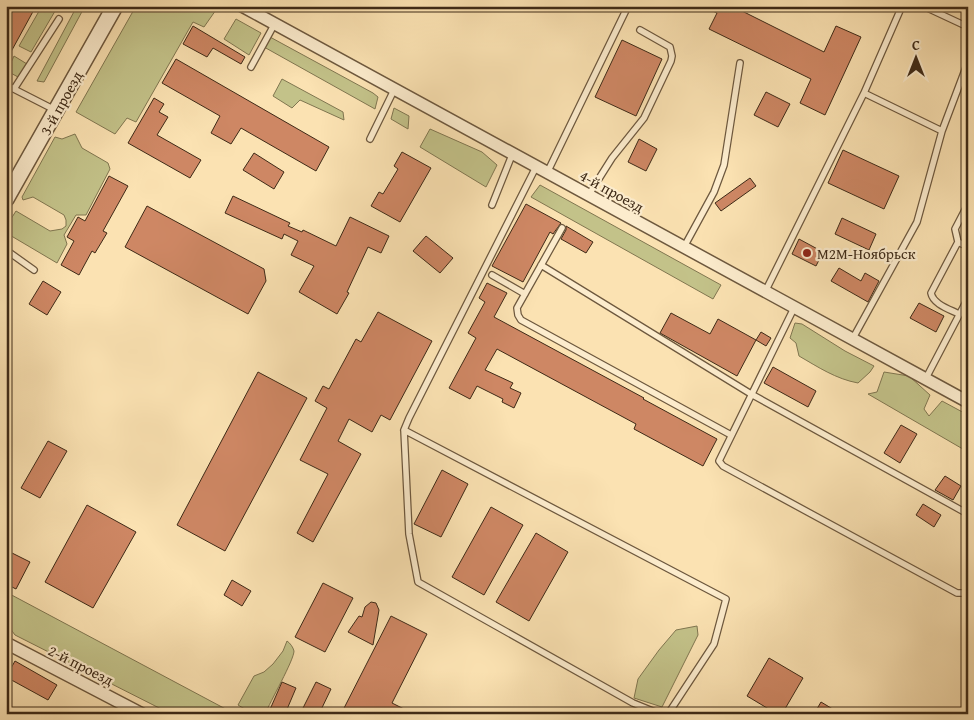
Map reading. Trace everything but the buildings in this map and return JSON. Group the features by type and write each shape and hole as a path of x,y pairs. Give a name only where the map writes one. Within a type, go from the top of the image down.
{"street":[{"name":"3-й проезд","path":"6,199 115,6"},
{"name":"4-й проезд","path":"242,6 512,155 968,402"},
{"name":"2-й проезд","path":"6,643 142,714"}],"lane":[{"path":"547,173 628,6"},
{"path":"765,292 864,93 902,6"},
{"path":"923,6 968,27"},
{"path":"14,89 59,19"},
{"path":"250,67 274,25"},
{"path":"588,196 612,158 644,118 671,61 670,47 640,30"},
{"path":"852,340 916,222 942,131 968,62"},
{"path":"684,248 714,192 724,165 740,63"},
{"path":"6,85 56,111"},
{"path":"370,139 394,90"},
{"path":"864,93 942,131"},
{"path":"492,205 512,155"},
{"path":"536,167 408,418 404,430 408,534 418,582 633,703 660,714"},
{"path":"959,314 935,302 931,293 958,242 955,229 968,204"},
{"path":"562,228 517,308 521,320 731,435"},
{"path":"958,242 968,247"},
{"path":"6,250 34,270"},
{"path":"541,265 751,394 968,514"},
{"path":"492,275 525,294"},
{"path":"925,380 968,298"},
{"path":"794,308 719,461 723,466 957,592 964,592 968,588"},
{"path":"404,430 726,599 714,644 668,714"}],"shaded area":[{"path":"42,6 58,6 31,52 19,46"},
{"path":"77,6 85,6 44,82 37,81"},
{"path":"136,6 218,7 204,27 193,22 136,122 127,118 115,134 76,112"},
{"path":"236,19 261,33 249,55 224,39"},
{"path":"270,37 373,93 378,97 375,109 264,47"},
{"path":"14,56 27,64 18,77 7,71"},
{"path":"282,79 343,112 344,120 300,100 292,108 273,96"},
{"path":"394,108 409,116 408,129 391,119"},
{"path":"430,129 482,152 497,165 486,187 420,147"},
{"path":"75,134 82,148 108,163 110,169 86,215 76,215 64,235 67,244 57,263 8,234 7,225 16,211 50,231 62,229 66,226 64,215 33,197 23,200 22,197 55,137 62,139"},
{"path":"540,185 721,285 713,299 531,197"},
{"path":"795,323 802,324 845,351 874,366 858,383 842,379 820,368 799,356 796,343 790,338"},
{"path":"884,372 909,376 930,395 924,409 929,416 942,401 968,415 968,452 868,394 877,392"},
{"path":"6,592 235,714 171,714 15,635 6,623"},
{"path":"697,626 698,635 662,707 634,698 638,679 676,630"},
{"path":"287,641 294,650 293,656 265,714 253,714 238,705 254,676 264,672 273,664 283,651"}],"place":[{"name":"М2М-Ноябрьск","path":"807,253"}]}
